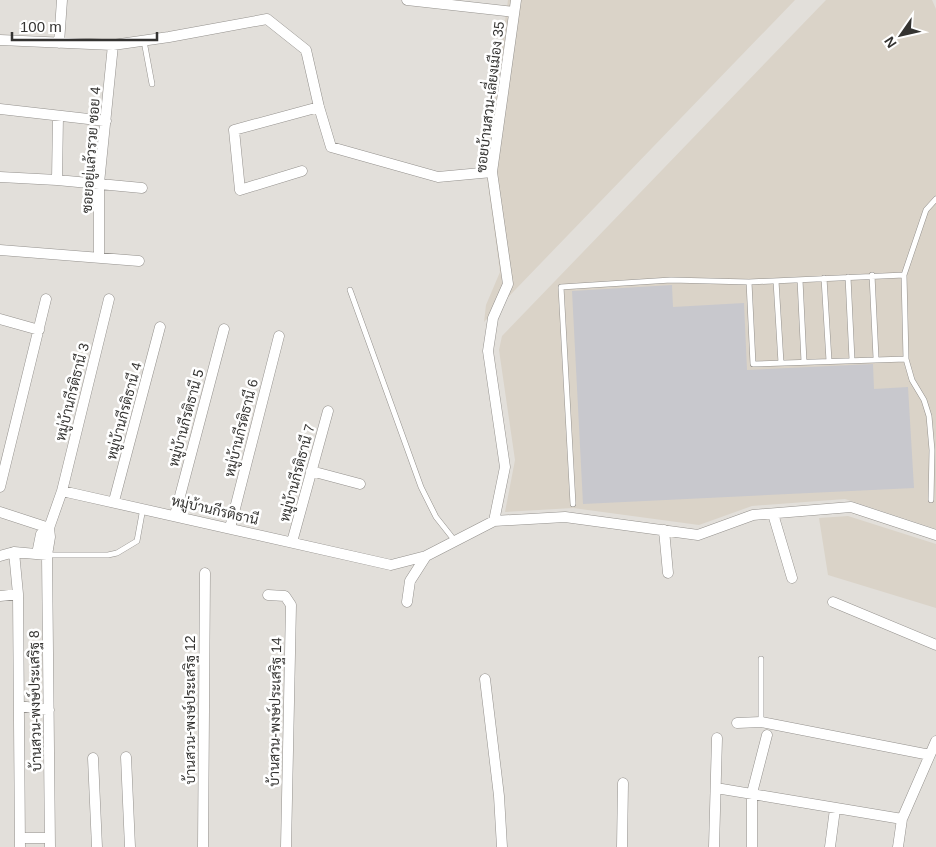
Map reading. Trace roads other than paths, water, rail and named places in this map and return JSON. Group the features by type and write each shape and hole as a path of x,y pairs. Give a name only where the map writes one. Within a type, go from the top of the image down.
{"street":[{"path":"59,43 62,0"},
{"path":"407,0 514,12"},
{"name":"ซอยบ้านสวน-เลี่ยงเมือง 35","path":"494,521 505,467 488,351 493,318 508,284 492,172 516,0"},
{"path":"0,40 114,45 267,19 306,50 318,107 331,146 438,177 492,172"},
{"name":"ซอยอยู่แล้วรวย ซอย 4","path":"99,257 99,183 114,45"},
{"path":"302,171 240,190 234,130 318,107"},
{"path":"0,109 106,121"},
{"path":"57,180 58,116"},
{"path":"0,178 57,180 142,188"},
{"path":"0,250 139,261"},
{"path":"0,487 40,330 46,299"},
{"name":"หมู่บ้านกีรติธานี 3","path":"62,491 109,299"},
{"path":"0,319 40,330"},
{"name":"หมู่บ้านกีรติธานี 4","path":"114,501 160,327"},
{"name":"หมู่บ้านกีรติธานี 5","path":"174,515 224,329"},
{"name":"หมู่บ้านกีรติธานี 6","path":"230,528 279,336"},
{"name":"หมู่บ้านกีรติธานี 7","path":"292,542 328,411"},
{"path":"311,471 360,484"},
{"path":"0,556 14,552 42,554 50,537 49,528 62,491"},
{"name":"หมู่บ้านกีรติธานี","path":"62,491 114,501 391,565 426,556 494,521"},
{"path":"494,521 565,517 698,535 753,515 851,507 936,535"},
{"path":"0,512 49,528"},
{"path":"773,514 792,578"},
{"path":"664,530 668,574"},
{"path":"14,552 18,594 20,842 50,843"},
{"name":"บ้านสวน-พงษ์ประเสริฐ 8","path":"42,554 49,710 50,843"},
{"path":"407,602 410,581 426,556"},
{"name":"บ้านสวน-พงษ์ประเสริฐ 12","path":"203,847 205,573"},
{"path":"0,596 18,594"},
{"name":"บ้านสวน-พงษ์ประเสริฐ 14","path":"268,595 285,596 291,605 286,847"},
{"path":"833,602 936,645"},
{"path":"485,679 500,796 502,847"},
{"path":"19,706 49,710"},
{"path":"737,723 761,722 930,755"},
{"path":"752,847 752,794 767,735"},
{"path":"714,847 717,738"},
{"path":"898,847 902,819 936,741"},
{"path":"126,757 130,847"},
{"path":"93,758 97,847"},
{"path":"622,847 623,783"},
{"path":"716,788 902,819"},
{"path":"830,847 835,809"}],"lane":[{"path":"144,41 152,84"},
{"path":"931,500 932,450 930,416 924,400 912,380 906,358 904,275 926,210 936,200"},
{"path":"872,275 876,358"},
{"path":"572,504 561,287 671,280 749,282 904,275"},
{"path":"848,277 852,360"},
{"path":"824,278 829,361"},
{"path":"800,280 804,362"},
{"path":"776,281 781,363"},
{"path":"749,282 753,364 906,358"},
{"path":"350,290 421,487 436,517 455,542"},
{"path":"42,554 117,553 137,541 143,508"},
{"path":"761,659 761,722"}]}
